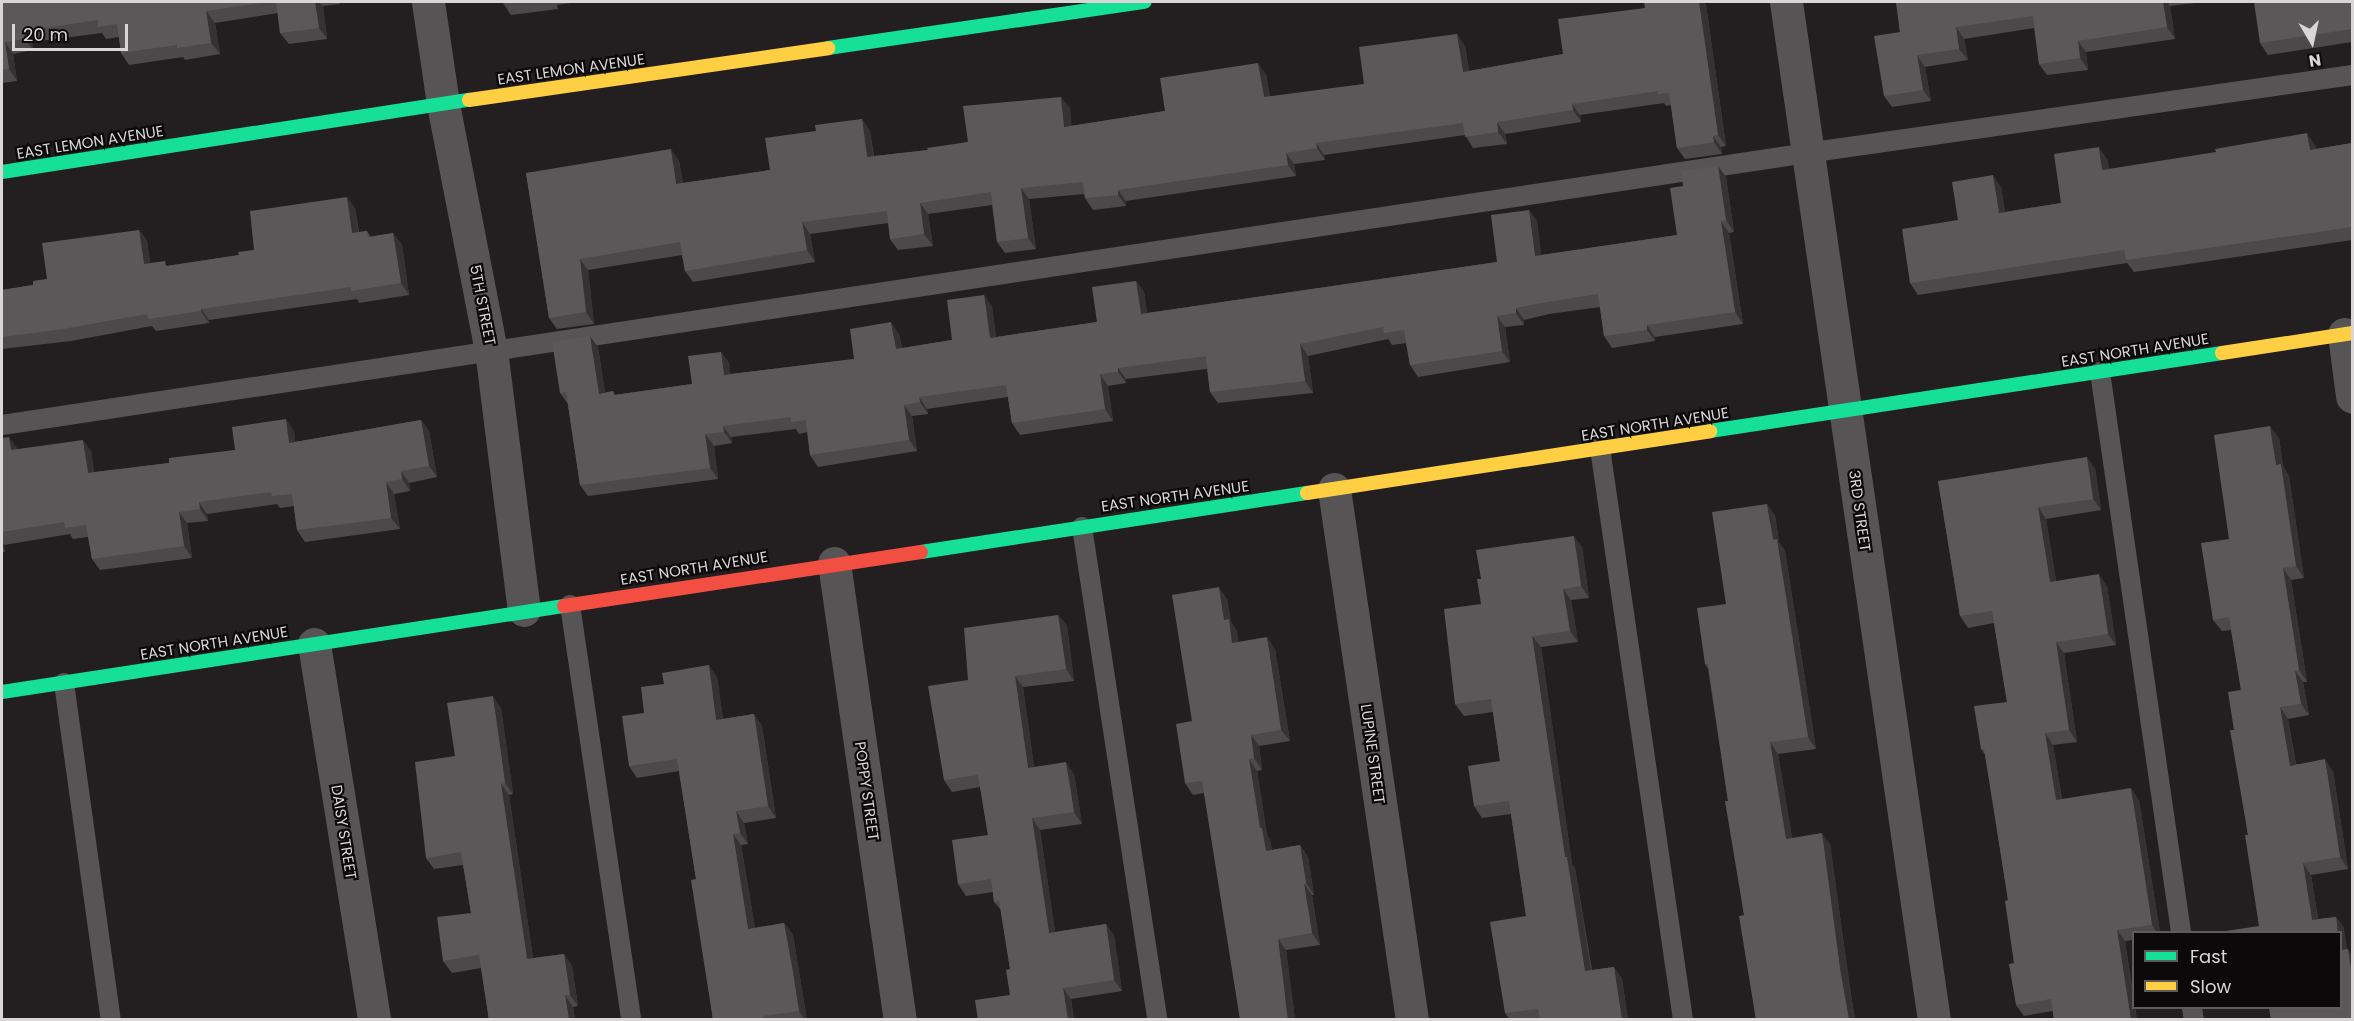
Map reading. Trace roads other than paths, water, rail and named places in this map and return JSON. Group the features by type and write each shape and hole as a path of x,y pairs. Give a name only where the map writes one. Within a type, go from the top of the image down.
{"street":[{"name":"5TH STREET","path":"428,2 443,104 492,350 524,610"},
{"name":"EAST LEMON AVENUE","path":"2,172 443,104 1145,2"},
{"name":"3RD STREET","path":"1786,2 1934,1020"},
{"name":"EAST NORTH AVENUE","path":"2,692 524,610 1845,412 2348,334"},
{"path":"2348,334 2352,396"},
{"name":"LUPINE STREET","path":"1334,489 1412,1020"},
{"name":"POPPY STREET","path":"834,563 900,1020"},
{"name":"DAISY STREET","path":"314,644 374,1020"}],"lane":[{"path":"2,425 1807,153 2352,75"},
{"path":"2100,372 2181,931"},
{"path":"1600,448 1683,1020"},
{"path":"1082,527 1157,1020"},
{"path":"570,604 631,1020"},
{"path":"64,683 111,1020"}]}
